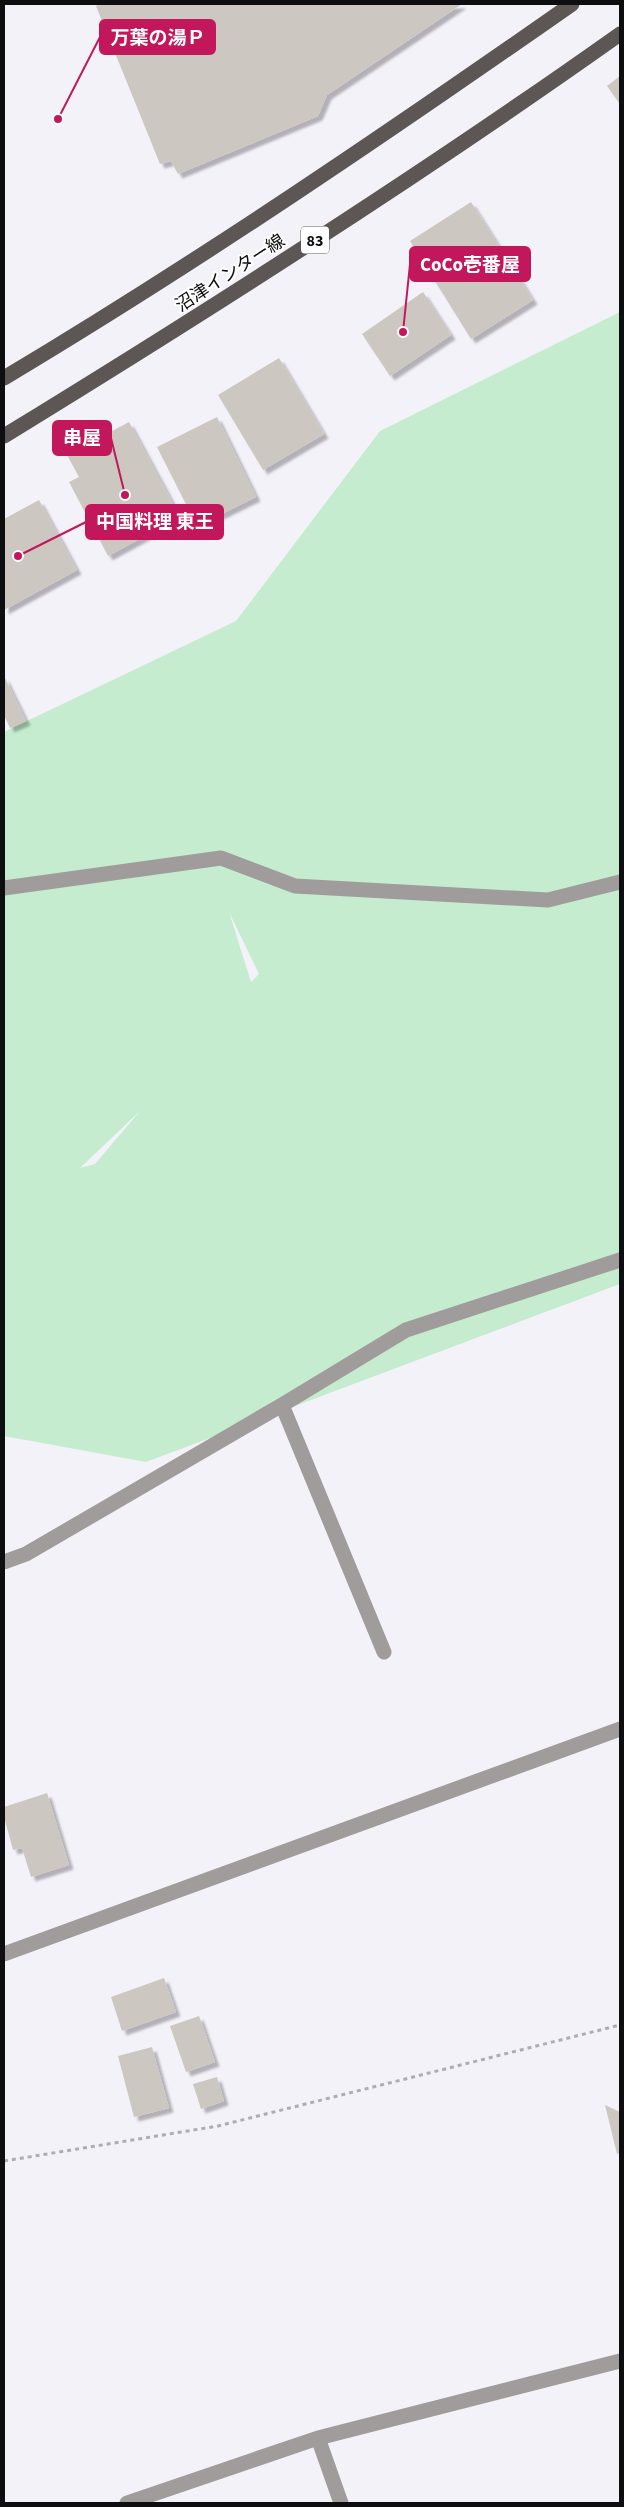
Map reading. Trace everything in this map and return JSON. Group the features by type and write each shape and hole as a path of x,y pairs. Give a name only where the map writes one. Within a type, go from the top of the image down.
{"main road":[{"name":"沼津インター線","path":"4,378 80,333 194,259 436,98 572,4"},
{"name":"沼津インター線","path":"4,436 133,357 412,178 620,34"}],"street":[{"path":"4,888 221,858 295,886 548,900 620,882"},
{"path":"4,1562 26,1554 282,1406 406,1330 620,1260"},
{"path":"282,1406 384,1652"},
{"path":"4,1954 620,1729"},
{"path":"128,2503 318,2438 620,2362"},
{"path":"318,2438 341,2503"}],"path":[{"path":"4,2161 218,2126 620,2025"}],"green space":[{"path":"620,312 620,1284 146,1462 4,1436 4,732 236,621 380,431","holes":["229,912 259,974 251,982","140,1111 95,1164 80,1168"]}],"building":[{"path":"100,4 462,4 327,95 318,116 178,174 171,161 160,164 96,6"},
{"path":"620,76 620,104 607,86"},
{"path":"471,202 533,300 471,339 410,241"},
{"path":"423,292 451,335 390,376 362,334"},
{"path":"279,358 324,434 263,470 218,395"},
{"path":"217,417 256,497 197,526 157,447"},
{"path":"129,422 180,517 108,556 69,482 79,477 67,455"},
{"path":"39,500 77,570 4,610 4,519"},
{"path":"4,676 26,721 10,728 4,715"},
{"path":"47,1793 69,1865 31,1877 22,1848 13,1850 4,1817 4,1807"},
{"path":"164,1978 176,2012 122,2031 111,1997"},
{"path":"199,2016 215,2062 186,2072 170,2026"},
{"path":"152,2047 169,2108 134,2117 118,2056"},
{"path":"217,2077 224,2101 201,2109 193,2084"},
{"path":"605,2105 620,2112 620,2153 617,2154"}],"place":[{"name":"万葉の湯Ｐ","path":"58,119"},
{"name":"CoCo壱番屋","path":"403,332"},
{"name":"串屋","path":"125,495"},
{"name":"中国料理 東王","path":"18,556"}]}
